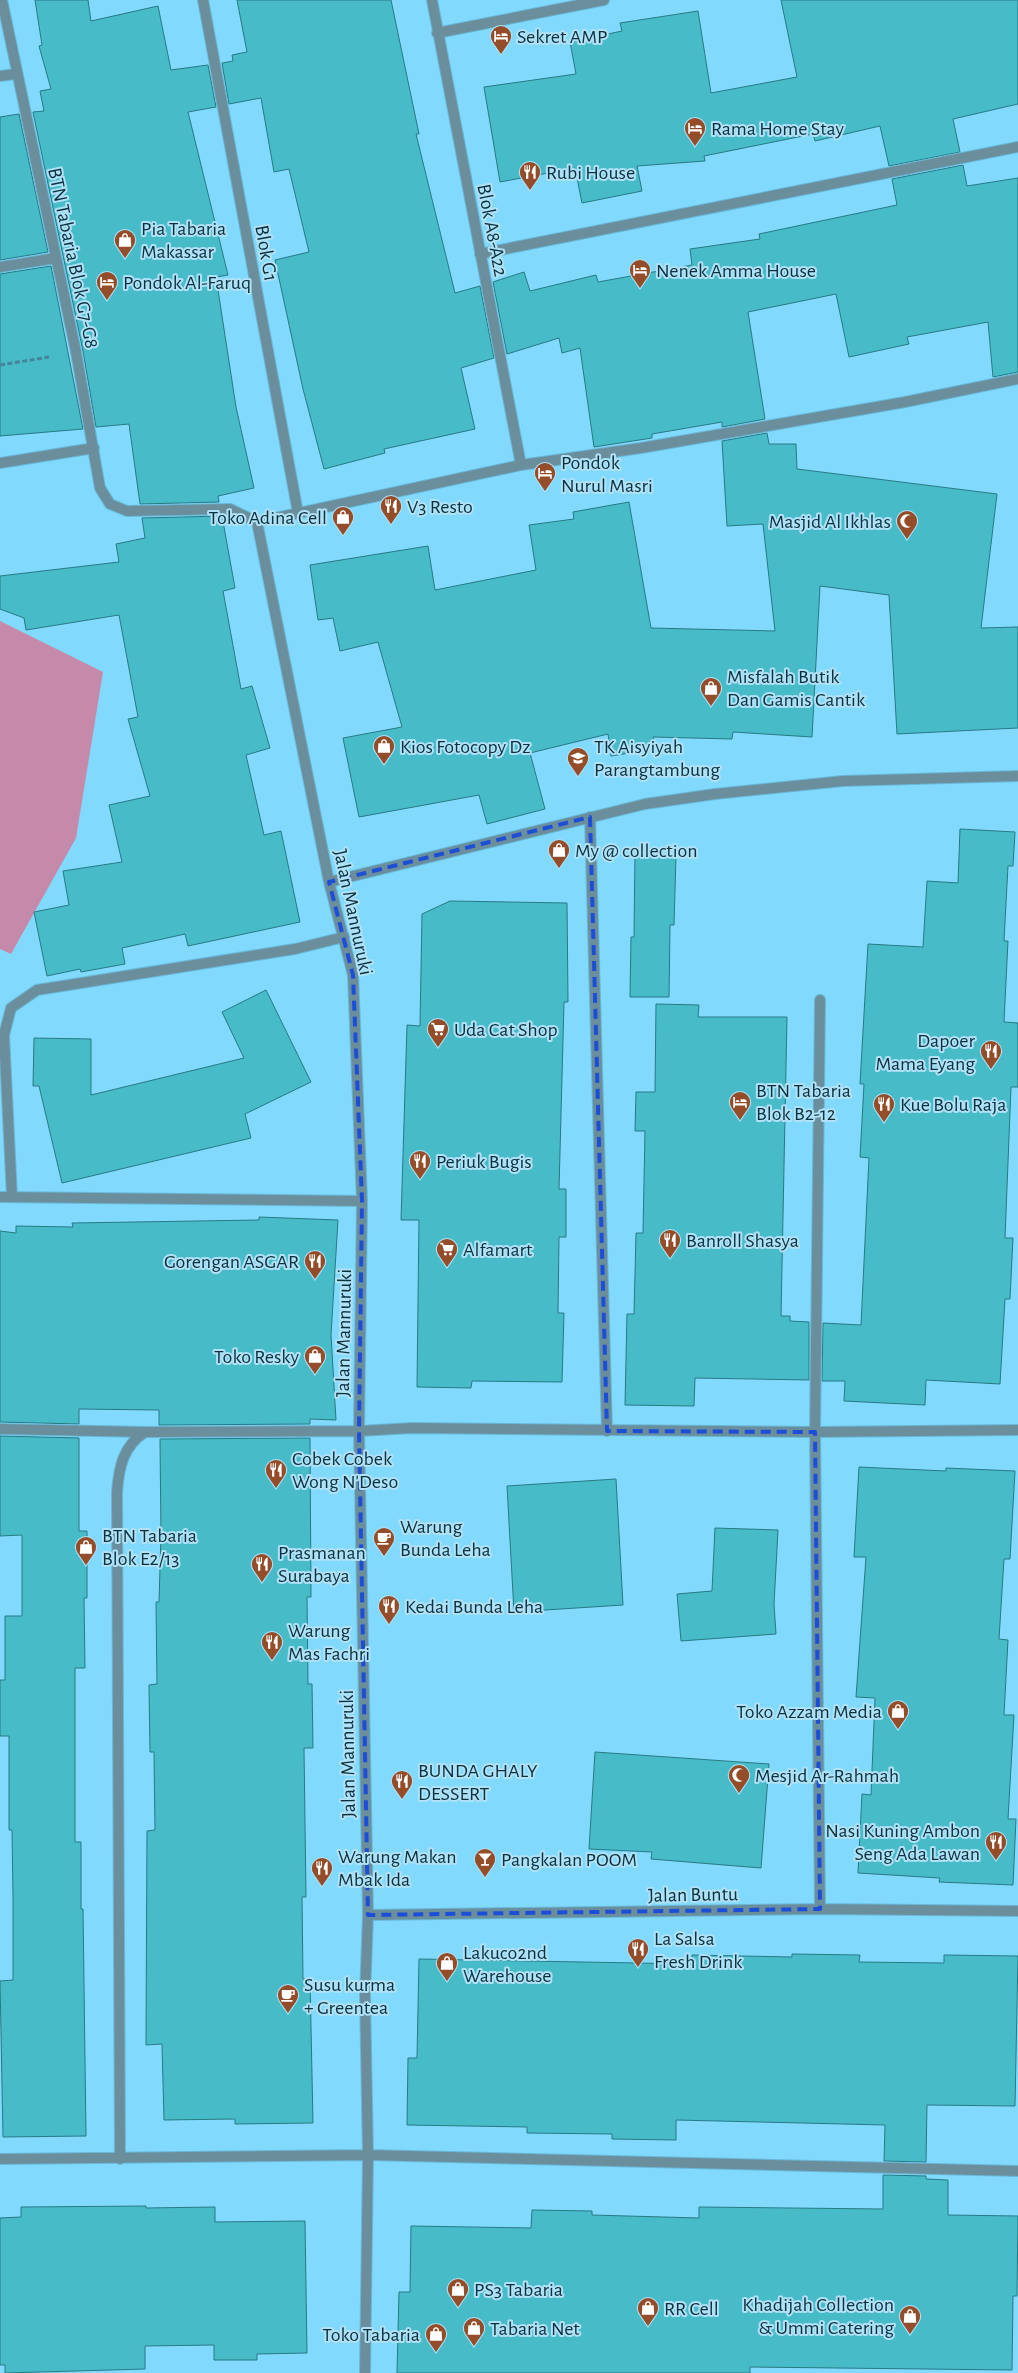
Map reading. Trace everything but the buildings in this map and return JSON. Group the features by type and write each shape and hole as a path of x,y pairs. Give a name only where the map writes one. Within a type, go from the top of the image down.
{"street":[{"name":"BTN Tabaria Blok G7-G8","path":"2,0 16,74 76,352 100,488 110,504 126,510 230,509 257,522"},
{"name":"Blok G1","path":"202,0 298,513"},
{"name":"Blok A8-A22","path":"432,0 521,466"},
{"path":"437,33 604,0"},
{"path":"0,76 16,74"},
{"path":"480,254 1018,146"},
{"path":"0,267 56,258"},
{"path":"257,522 521,466 641,448 866,409 1018,378"},
{"path":"0,463 94,448"},
{"name":"Jalan Mannuruki","path":"257,522 329,882 353,975 362,1201 359,1431 368,1915 365,1996 368,2155 365,2373"},
{"path":"329,882 645,804 715,794 824,783 1018,776"},
{"path":"590,817 607,1431"},
{"path":"12,1197 4,1035 11,1008 37,990 295,949 344,937"},
{"path":"820,1000 815,1432 820,1909"},
{"path":"0,1197 362,1201"},
{"path":"0,1429 145,1432 359,1431 412,1428 815,1432 1018,1430"},
{"path":"120,2159 117,1492 118,1473 124,1454 133,1439 145,1432"},
{"name":"Jalan Buntu","path":"368,1915 820,1909 1018,1911"},
{"path":"0,2159 368,2155 1018,2172"}],"path":[{"path":"0,365 76,352"}],"highlighted area":[{"path":"590,817 607,1431 815,1432 820,1909 368,1915 359,1431 362,1201 353,975 329,882"}],"shaded area":[{"path":"0,621 103,672 76,838 11,954 0,949"}],"place":[{"name":"Sekret AMP","path":"501,55"},
{"name":"Rama Home Stay","path":"695,147"},
{"name":"Rubi House","path":"530,191"},
{"name":"Pia Tabaria Makassar","path":"125,259"},
{"name":"Nenek Amma House","path":"640,289"},
{"name":"Pondok Al-Faruq","path":"107,301"},
{"name":"Pondok Nurul Masri","path":"545,492"},
{"name":"V3 Resto","path":"391,525"},
{"name":"Toko Adina Cell","path":"343,536"},
{"name":"Masjid Al Ikhlas","path":"907,540"},
{"name":"Misfalah Butik Dan Gamis Cantik","path":"711,707"},
{"name":"Kios Fotocopy Dz","path":"384,765"},
{"name":"TK Aisyiyah Parangtambung","path":"578,777"},
{"name":"My @ collection","path":"559,869"},
{"name":"Uda Cat Shop","path":"438,1048"},
{"name":"Dapoer Mama Eyang","path":"991,1070"},
{"name":"BTN Tabaria Blok B2-12","path":"740,1121"},
{"name":"Kue Bolu Raja","path":"884,1123"},
{"name":"Periuk Bugis","path":"420,1180"},
{"name":"Banroll Shasya","path":"670,1259"},
{"name":"Alfamart","path":"447,1268"},
{"name":"Gorengan ASGAR","path":"315,1280"},
{"name":"Toko Resky","path":"315,1375"},
{"name":"Cobek Cobek Wong N'Deso","path":"276,1489"},
{"name":"Warung Bunda Leha","path":"384,1557"},
{"name":"BTN Tabaria Blok E2/13","path":"86,1566"},
{"name":"Prasmanan Surabaya","path":"262,1583"},
{"name":"Kedai Bunda Leha","path":"389,1625"},
{"name":"Warung Mas Fachri","path":"272,1661"},
{"name":"Toko Azzam Media","path":"898,1730"},
{"name":"Mesjid Ar-Rahmah","path":"739,1794"},
{"name":"BUNDA GHALY DESSERT","path":"402,1800"},
{"name":"Nasi Kuning Ambon Seng Ada Lawan","path":"996,1861"},
{"name":"Pangkalan POOM","path":"485,1878"},
{"name":"Warung Makan Mbak Ida","path":"322,1887"},
{"name":"La Salsa Fresh Drink","path":"638,1968"},
{"name":"Lakuco2nd Warehouse","path":"447,1982"},
{"name":"Susu kurma + Greentea","path":"288,2014"},
{"name":"PS3 Tabaria","path":"458,2308"},
{"name":"RR Cell","path":"648,2327"},
{"name":"Khadijah Collection & Ummi Catering","path":"910,2335"},
{"name":"Tabaria Net","path":"474,2347"},
{"name":"Toko Tabaria","path":"436,2353"}]}
